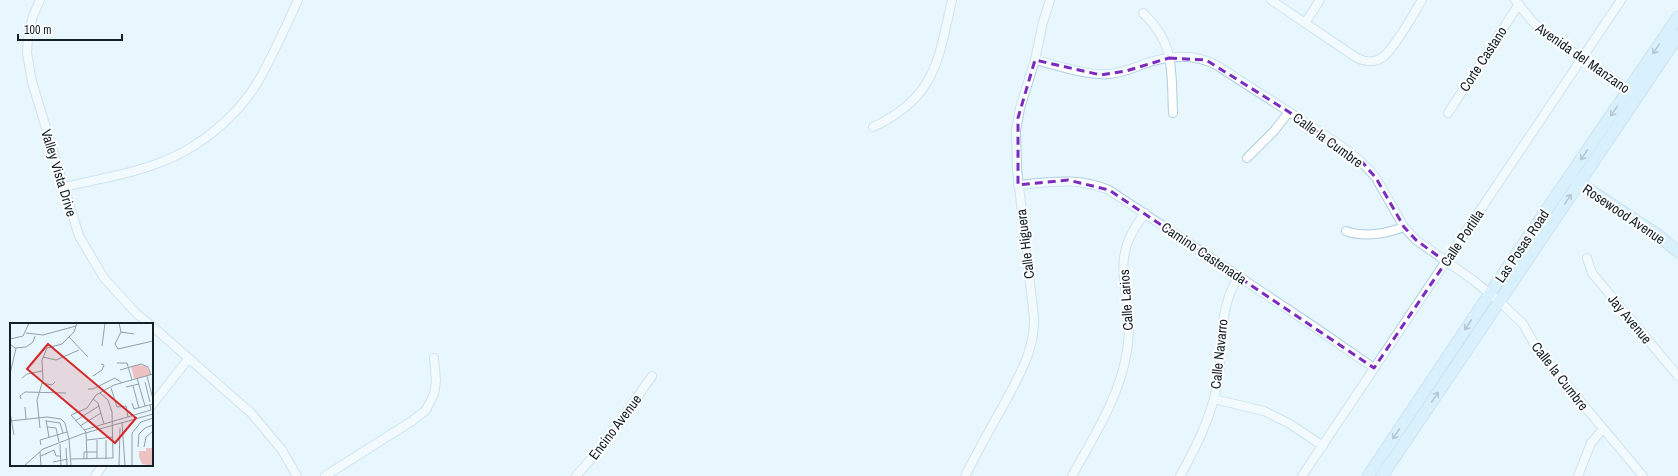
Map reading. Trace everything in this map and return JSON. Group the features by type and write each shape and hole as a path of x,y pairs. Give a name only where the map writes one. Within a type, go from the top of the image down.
{"main road":[{"name":"Las Posas Road","path":"1382,476 1579,183 1678,17"},
{"name":"Las Posas Road","path":"1368,476 1569,177 1678,36"},
{"name":"Rosewood Avenue","path":"1569,177 1658,235 1678,252"}],"street":[{"name":"Valley Vista Drive","path":"40,0 30,25 27,54 32,82 79,236 98,268 112,287 136,313 148,323"},
{"path":"63,187 147,167 182,153 209,135 241,106 256,85 298,0"},
{"path":"873,127 906,107 927,84 939,55 952,0"},
{"name":"Calle Higuera","path":"965,476 1021,370 1033,339 1034,318 1018,185 1016,154 1018,118 1035,60 1043,22 1050,0"},
{"path":"1271,0 1357,58 1369,62 1383,57 1388,52 1422,0"},
{"path":"1305,23 1320,0"},
{"name":"Calle Portilla","path":"1302,476 1621,0"},
{"name":"Avenida del Manzano","path":"1517,2 1532,21 1545,33 1633,93"},
{"name":"Corte Castano","path":"1448,113 1517,2"},
{"path":"1143,13 1164,39 1168,51 1173,114"},
{"name":"Calle la Cumbre","path":"1035,60 1084,72 1101,74 1126,71 1169,58 1193,57 1212,63 1350,153 1367,167 1376,178 1404,227 1416,240 1490,293 1523,324 1536,347 1545,359 1643,476"},
{"path":"1247,158 1274,131 1289,112"},
{"name":"Camino Castenada","path":"1018,185 1057,180 1089,183 1109,190 1374,368"},
{"name":"Calle Larios","path":"1072,476 1109,408 1124,368 1129,331 1129,310 1124,276 1124,258 1128,240 1145,213"},
{"path":"1346,231 1356,234 1379,234 1404,227"},
{"name":"Jay Avenue","path":"1587,258 1592,274 1678,376"},
{"name":"Calle Navarro","path":"1180,476 1200,437 1214,399 1219,374 1225,306 1230,291 1239,276"},
{"path":"153,327 262,426 282,450 297,476"},
{"path":"153,404 189,358"},
{"path":"326,476 412,421 426,410 434,394 436,381 434,358"},
{"name":"Encino Avenue","path":"576,476 601,448 652,376"},
{"path":"1214,399 1264,411 1290,424 1323,446"},
{"path":"1578,476 1591,443 1603,429"},
{"path":"95,476 103,466"}],"highlighted area":[{"path":"1169,58 1206,60 1289,112 1363,163 1376,178 1404,227 1416,240 1446,262 1374,368 1109,190 1068,180 1018,185 1018,118 1035,60 1101,75 1126,71"}]}
